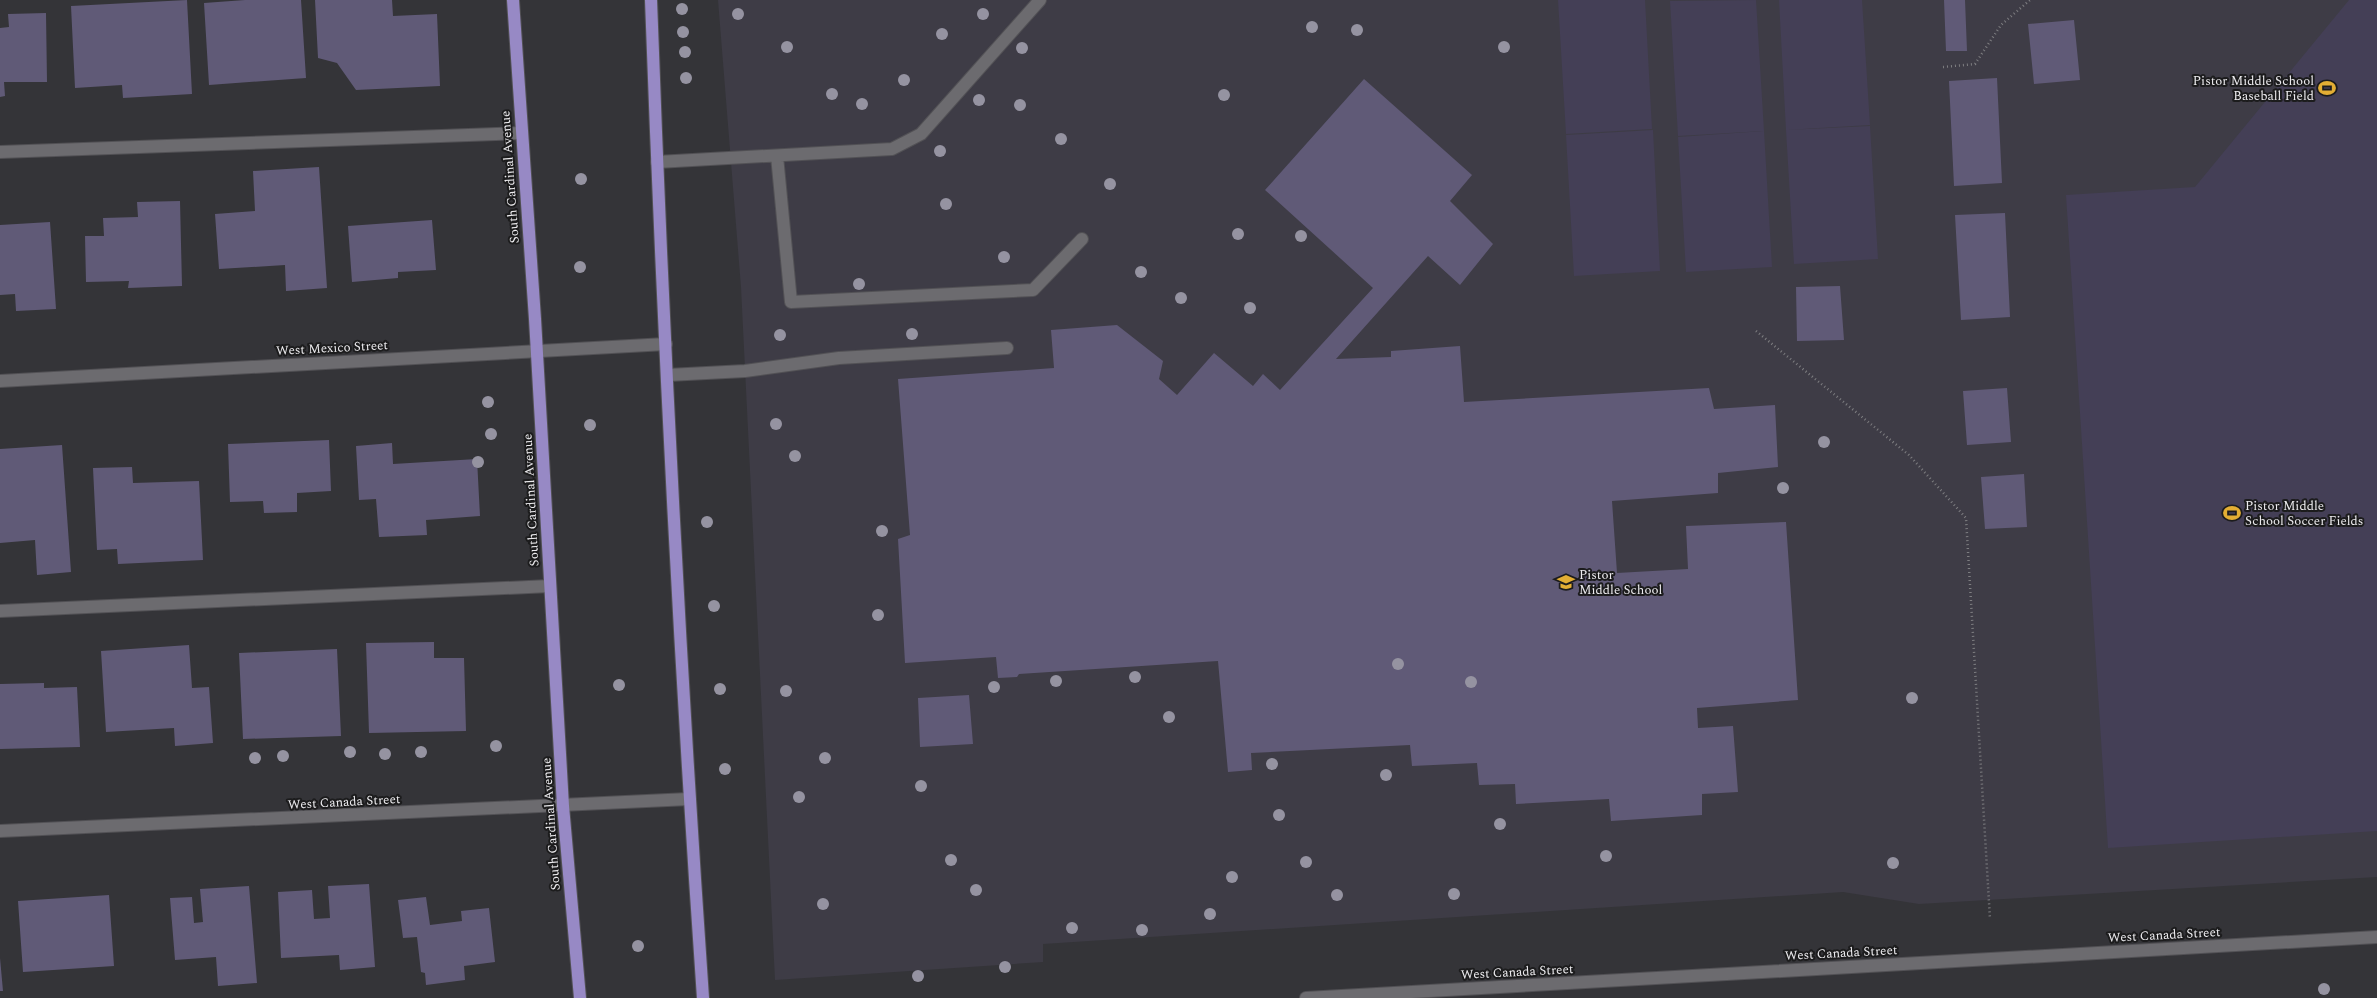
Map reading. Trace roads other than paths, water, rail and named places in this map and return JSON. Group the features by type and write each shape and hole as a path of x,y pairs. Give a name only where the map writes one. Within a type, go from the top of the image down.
{"main road":[{"name":"South Cardinal Avenue","path":"513,0 537,351 563,806 580,998"},
{"path":"651,0 657,162 689,799 702,998"}],"street":[{"path":"657,162 892,149 921,134 1040,0"},
{"path":"0,152 521,133"},
{"path":"778,156 791,302 1033,290 1082,239"},
{"name":"West Mexico Street","path":"0,381 666,344"},
{"path":"668,375 745,371 839,358 1007,348"},
{"path":"0,611 550,586"},
{"name":"West Canada Street","path":"0,831 689,799"},
{"name":"West Canada Street","path":"1306,998 2377,937"}],"place":[{"name":"Pistor Middle School Baseball Field","path":"2327,88"},
{"name":"Pistor Middle School Soccer Fields","path":"2232,513"},
{"name":"Pistor Middle School","path":"1566,582"}]}
